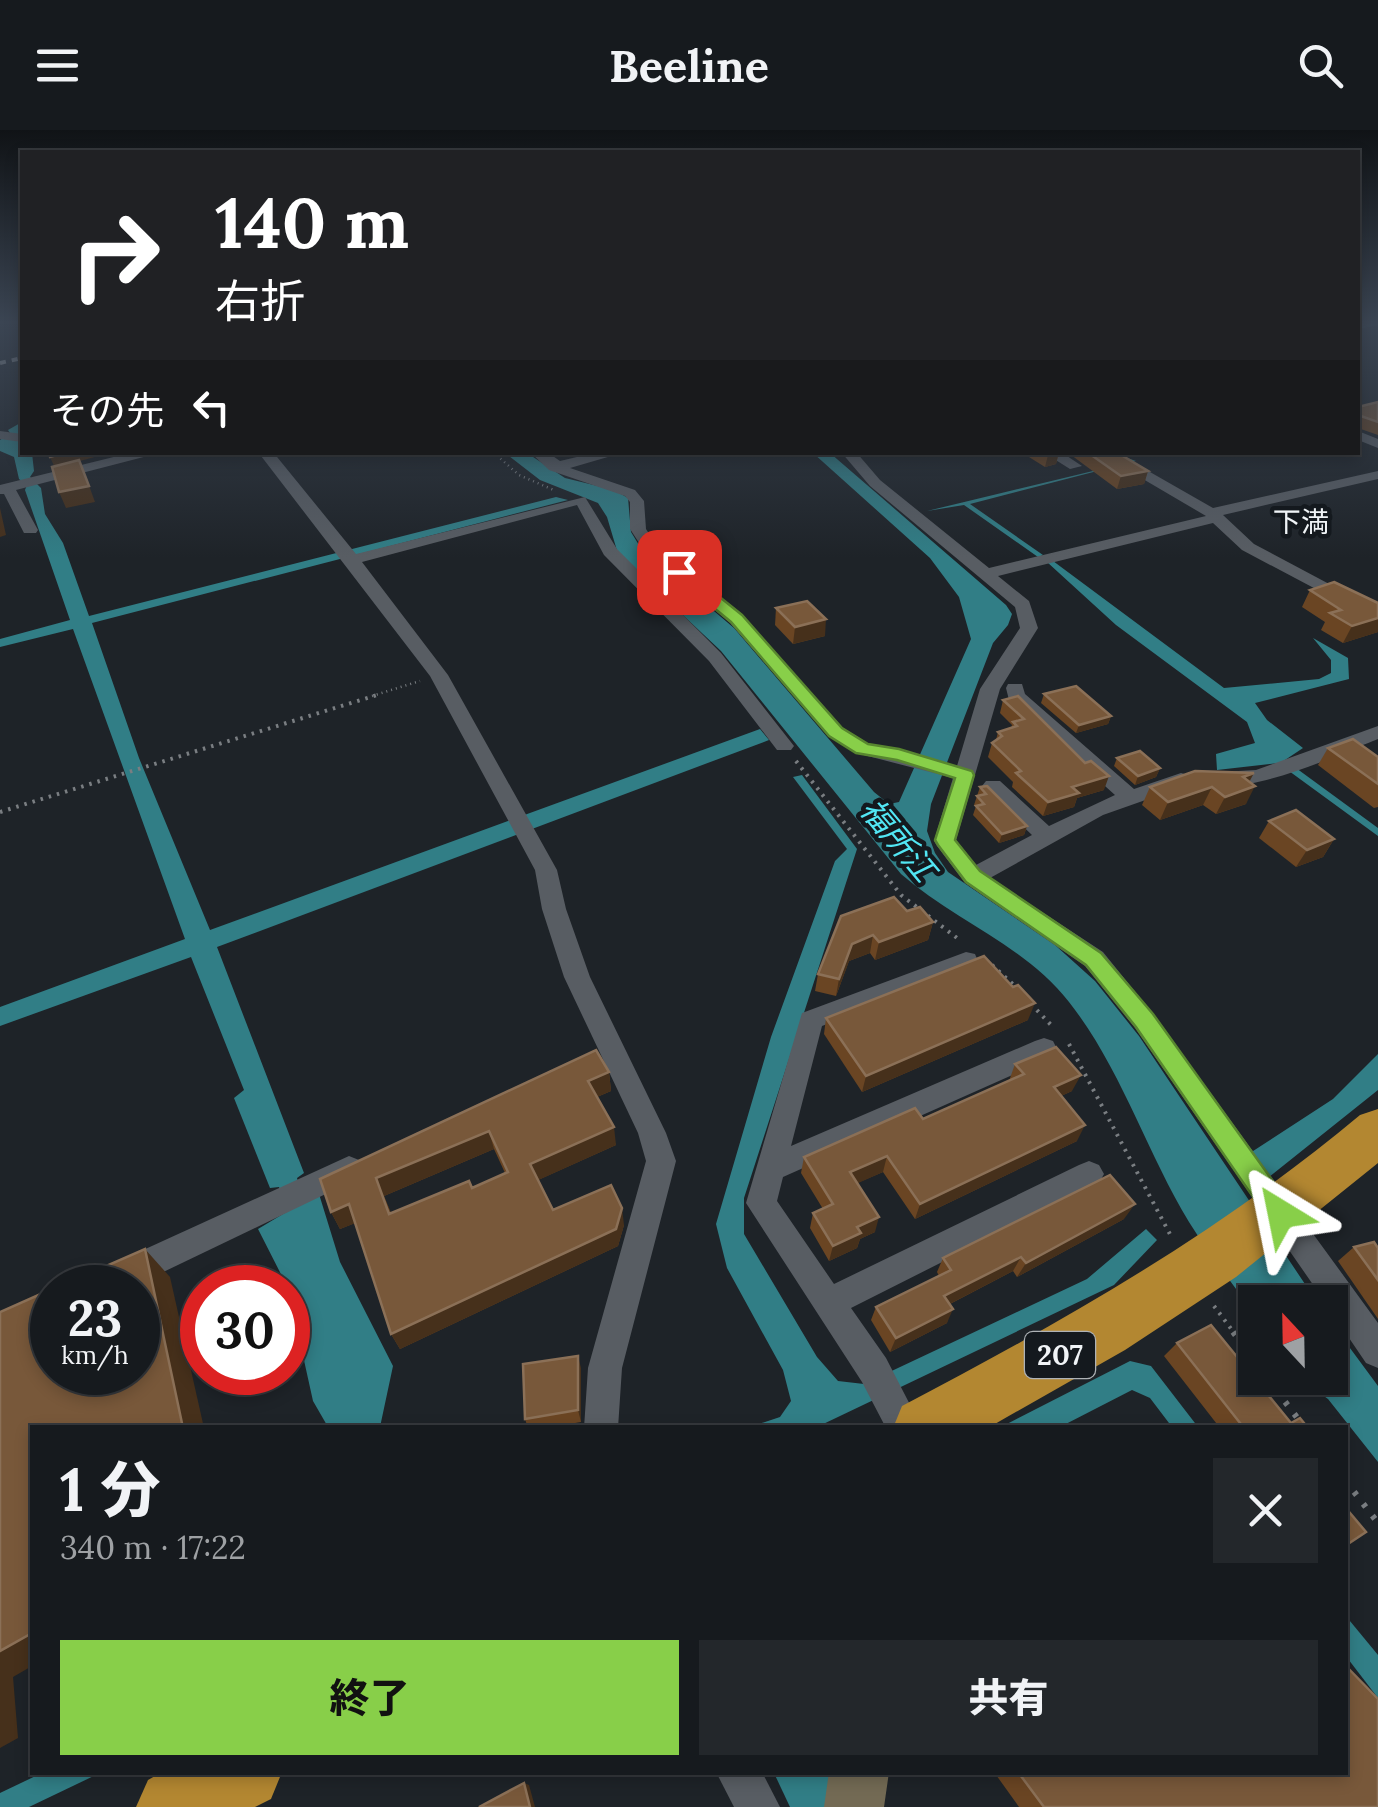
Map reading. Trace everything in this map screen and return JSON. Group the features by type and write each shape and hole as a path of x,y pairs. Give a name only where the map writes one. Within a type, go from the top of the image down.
{"highway":[{"name":"207","path":"907,1419 1097,1335 1193,1278 1281,1214 1378,1131"},
{"path":"174,1807 238,1775"}],"street":[{"path":"30,530 9,488 41,473 140,455"},
{"path":"266,455 348,554 439,675 546,870 554,909 602,1051 660,1161 605,1368 602,1425"},
{"path":"540,455 554,467 630,492 637,501 638,529 651,548 736,619 836,732 863,749 899,755 965,775"},
{"path":"554,467 605,455"},
{"path":"851,455 874,483 1023,605 1029,628 990,688 945,840 973,876 1094,959 1144,1021 1378,1350"},
{"path":"1055,455 1075,466"},
{"path":"1109,455 1214,516 1248,547 1378,617"},
{"path":"986,574 1376,477"},
{"path":"348,554 580,500 594,512 598,534 610,552 715,657 784,746"},
{"path":"1015,688 1016,696 1130,797"},
{"path":"973,876 1095,810 1130,797 1184,778 1258,776 1378,732"},
{"path":"993,786 1046,836"},
{"path":"907,1419 761,1203 811,1020 966,961"},
{"path":"770,1168 1044,1049"},
{"path":"144,1265 372,1158"},
{"path":"829,1302 1089,1174"},
{"path":"739,1775 758,1807"},
{"path":"854,1807 859,1775"}],"path":[{"path":"496,455 519,475 580,500"},
{"path":"0,812 439,675"},
{"path":"1280,1395 1303,1425"},
{"path":"1348,1484 1378,1523"}],"water":[{"path":"20,423 20,435 10,439 20,442 20,455 32,455 34,471 30,477 41,488 45,514 63,543 89,616 556,497 568,500 92,623 139,758 210,930 760,729 769,740 217,947 304,1173 297,1178 303,1201 319,1194 340,1262 393,1366 380,1425 327,1425 313,1401 310,1265 276,1265 258,1229 288,1211 279,1187 270,1188 234,1098 244,1090 191,957 0,1026 0,1007 185,939 73,629 0,647 0,639 70,620 25,490 27,485 19,479 14,457 0,451 0,440 10,433 8,430"},
{"name":"福所江","path":"508,455 530,455 565,478 614,490 628,498 631,532 642,550 734,628 874,792 889,804 899,802 971,639 959,597 930,558 815,455 832,455 1006,605 1012,614 1008,625 993,643 931,804 927,831 935,853 948,872 1055,945 1095,981 1139,1036 1306,1285 1238,1285 1238,1292 1189,1222 1104,1054 1069,1002 1052,982 1011,949 901,874 721,651 618,554 607,517 598,503 540,480"},
{"path":"1114,455 1136,461 970,504 1043,555 1038,557 964,505 927,511 1118,465"},
{"path":"1053,561 1224,688 1319,679 1331,673 1331,660 1313,638 1348,658 1349,679 1255,703 1267,720 1303,748 1285,760 1378,828 1378,836 1278,763 1217,770 1216,754 1255,743 1247,722 1116,625 1047,562"},
{"path":"802,775 857,849 744,1198 744,1234 817,1357 838,1381 864,1384 1087,1279 1146,1229 1157,1240 1114,1285 821,1425 756,1425 780,1417 791,1401 783,1370 727,1268 716,1224 771,1037 835,861 847,849 793,777"},
{"path":"1378,1054 1378,1090 1269,1177 1250,1153 1333,1099"},
{"path":"1348,1345 1378,1386 1378,1462 1322,1395 1348,1395"},
{"path":"1130,1361 1151,1366 1196,1425 1170,1425 1150,1398 1132,1390 1064,1425 1005,1425"},
{"path":"1348,1619 1378,1655 1378,1698 1348,1659"},
{"path":"38,1775 96,1775 29,1807 0,1807 0,1793"},
{"path":"775,1775 834,1775 832,1807 790,1807"}],"building":[{"path":"1378,402 1378,422 1360,416 1360,406"},
{"path":"1091,455 1121,455 1148,471 1121,476"},
{"path":"79,460 89,486 59,492 52,467"},
{"path":"1334,582 1378,603 1378,618 1352,626 1330,613 1341,610 1310,590"},
{"path":"807,601 826,619 795,627 776,608"},
{"path":"1076,686 1111,716 1079,725 1044,694"},
{"path":"1018,696 1085,763 1091,761 1109,776 1072,787 1079,793 1048,802 1016,773 1021,771 992,743 1002,736 998,732 1017,726 1013,722 1024,719 1003,700"},
{"path":"1353,739 1378,757 1378,784 1328,748"},
{"path":"1140,751 1160,768 1138,776 1117,758"},
{"path":"1195,771 1254,773 1243,777 1255,786 1225,797 1212,787 1168,802 1150,787"},
{"path":"987,786 1027,826 1002,834 976,806 984,804 977,796 986,794 980,787"},
{"path":"1296,810 1334,839 1307,850 1269,821"},
{"path":"894,897 907,911 920,907 933,922 879,942 873,935 852,944 839,979 818,974 841,916"},
{"path":"984,956 1013,987 1018,985 1035,1003 866,1076 826,1018"},
{"path":"1056,1047 1081,1075 1054,1087 1085,1125 920,1204 887,1156 850,1172 879,1217 857,1227 861,1233 833,1246 813,1213 833,1204 804,1157 915,1108 923,1119 1024,1074 1015,1064"},
{"path":"596,1050 609,1072 588,1081 614,1127 530,1164 553,1210 611,1185 622,1208 616,1229 391,1334 349,1204 331,1212 320,1179","holes":["489,1131 508,1172 472,1188 469,1181 389,1214 376,1178"]},
{"path":"1110,1175 1135,1204 1026,1263 1021,1257 944,1296 953,1309 896,1338 876,1307 951,1270 943,1258"},
{"path":"1374,1242 1378,1248 1378,1280 1354,1247"},
{"path":"145,1249 148,1265 108,1265"},
{"path":"30,1299 30,1395 160,1395 160,1320 182,1425 30,1425 30,1634 0,1651 0,1312"},
{"path":"1211,1325 1238,1358 1238,1395 1268,1395 1291,1423 1300,1418 1306,1425 1242,1425 1177,1343"},
{"path":"578,1356 578,1410 525,1419 523,1364"},
{"path":"1348,1511 1366,1532 1348,1544"},
{"path":"1348,1668 1378,1699 1378,1807 1044,1807 1020,1775 1348,1775"},
{"path":"524,1783 530,1807 479,1807"}],"district":[{"name":"下満","path":"1301,522"}],"route":[{"path":"679,572 736,619 836,732 863,749 899,755 965,775 945,840 973,876 1094,959 1144,1021 1281,1214"}]}
